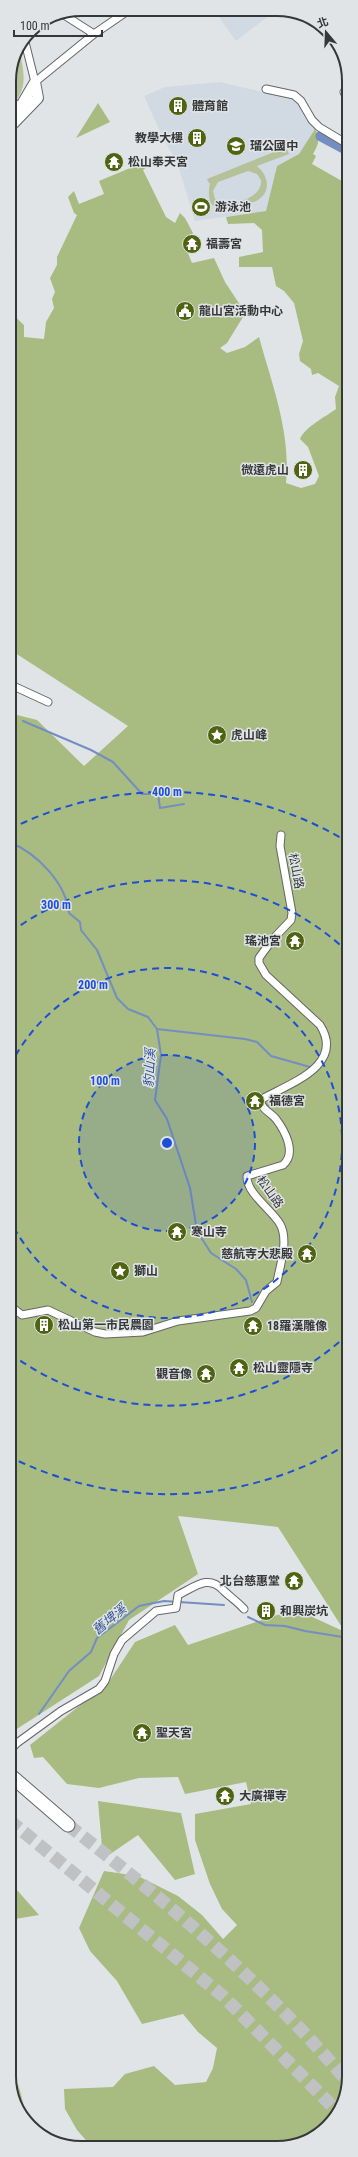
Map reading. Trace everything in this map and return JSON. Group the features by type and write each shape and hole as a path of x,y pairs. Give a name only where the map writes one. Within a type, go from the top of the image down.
{"highway":[{"path":"16,1780 68,1824"}],"street":[{"path":"35,82 94,34 120,16"},
{"path":"68,17 94,34"},
{"path":"16,112 38,98 26,47"},
{"path":"266,89 294,95 301,101 312,120 319,127 342,141"},
{"path":"16,105 21,110"},
{"path":"16,118 21,110"},
{"path":"16,687 48,702"},
{"name":"松山路","path":"16,1310 22,1315 48,1310 94,1332 104,1334 143,1332 178,1321 250,1311 256,1308 266,1291 277,1282 283,1245 281,1224 254,1192 248,1182 247,1176 283,1165 287,1161 290,1152 282,1127 274,1117 266,1111 260,1100 315,1069 324,1057 327,1045 325,1032 320,1025 266,975 259,963 259,958 272,940 291,920 292,913 280,846 282,835"},
{"path":"16,1744 61,1712 99,1690 105,1681 114,1654 122,1640 156,1611 177,1606 178,1595 204,1583 211,1582 220,1586 223,1591 235,1598 244,1609"}],"shaded area":[{"path":"218,16 268,16 236,41"},
{"name":"瑠公國中","path":"220,82 293,99 300,104 306,120 315,129 299,154 277,166 266,211 195,221 177,162 163,138 144,96 165,87"}],"green space":[{"path":"21,57 24,77 20,94 16,100 17,68"},
{"path":"98,103 110,122 76,138"},
{"path":"315,129 318,136 318,142 313,154 316,156 312,164 342,181 342,1627 278,1527 178,1516 198,1574 129,1620 99,1676 16,1729 16,715 37,720 84,766 128,726 16,654 16,318 24,325 24,337 44,339 46,322 54,308 52,299 55,292 50,278 57,265 57,257 77,215 74,213 68,197 74,191 79,204 104,194 99,181 161,155 143,170 166,217 175,223 180,213 185,218 193,233 183,241 192,263 214,258 225,282 244,311 243,317 227,343 220,348 227,353 245,347 259,337 275,391 283,427 286,445 286,483 301,488 315,484 319,476 308,447 300,439 306,430 336,409 335,397 339,386 318,373 312,375 311,369 300,361 299,354 303,341 294,303 284,291 276,286 272,267 239,267 239,257 263,252 262,230 254,223 228,224 226,217 266,211 277,166 299,154"},
{"path":"286,147 289,154 257,166 266,178 267,188 258,200 252,203 225,209 215,207 211,204 209,199 210,183 207,179","holes":["248,171 257,174 261,180 260,186 258,191 250,197 228,205 215,199 213,191 218,182"]},
{"path":"295,1609 342,1631 342,2076 341,2089 337,2101 326,2119 316,2128 294,2139 281,2141 87,2141 77,2130 65,2109 64,2089 113,2087 125,2074 154,2066 175,2085 206,2082 213,2068 217,2048 198,2032 183,2014 142,2024 117,1981 90,1951 79,1928 104,1871 138,1876 178,1896 202,1915 223,1939 237,1925 222,1909 210,1884 195,1840 195,1814 251,1804 246,1782 185,1794 178,1777 139,1778 99,1788 67,1784 43,1757 34,1758 30,1745 108,1683 135,1642 175,1625 188,1645"},
{"path":"98,1801 181,1813 195,1874 175,1880 138,1835 103,1859"},
{"path":"16,1889 39,1915 16,1919"},
{"path":"16,2080 24,2106 17,2089"}],"waterway":[{"path":"321,136 342,147"},
{"path":"23,721 91,750 113,762 142,794 158,794 160,808 184,804"},
{"name":"豹山溪","path":"16,846 39,861 56,880 67,902 69,913 80,922 81,930 97,950 117,998 128,1009 148,1017 157,1029 161,1055 155,1100 167,1119 190,1188 197,1231 211,1253 236,1269 246,1280 252,1302"},
{"path":"157,1029 245,1039 257,1042 271,1056 310,1067"},
{"name":"舊埤溪","path":"39,1714 69,1671 91,1652 97,1638 139,1606 164,1601 224,1605"},
{"name":"舊埤溪","path":"248,1617 265,1625 285,1626 342,1637"}],"tunnel":[{"path":"68,1825 142,1884 214,1946 283,2011 316,2045 342,2075"},
{"path":"16,1826 224,1997 333,2107"}],"place":[{"name":"體育館","path":"178,106"},
{"name":"教學大樓","path":"197,138"},
{"name":"瑠公國中","path":"236,146"},
{"name":"松山奉天宮","path":"114,162"},
{"name":"游泳池","path":"201,207"},
{"name":"福壽宮","path":"192,244"},
{"name":"龍山宮活動中心","path":"185,311"},
{"name":"微遠虎山","path":"303,470"},
{"name":"虎山峰","path":"217,735"},
{"name":"瑤池宮","path":"295,941"},
{"name":"福德宮","path":"255,1101"},
{"name":"寒山寺","path":"177,1232"},
{"name":"慈航寺大悲殿","path":"307,1254"},
{"name":"獅山","path":"120,1271"},
{"name":"松山第一市民農園","path":"44,1325"},
{"name":"18羅漢雕像","path":"253,1326"},
{"name":"松山靈隱寺","path":"239,1368"},
{"name":"觀音像","path":"206,1374"},
{"name":"北台慈惠堂","path":"294,1581"},
{"name":"和興炭坑","path":"266,1611"},
{"name":"聖天宮","path":"142,1733"},
{"name":"大廣禪寺","path":"225,1796"}]}
